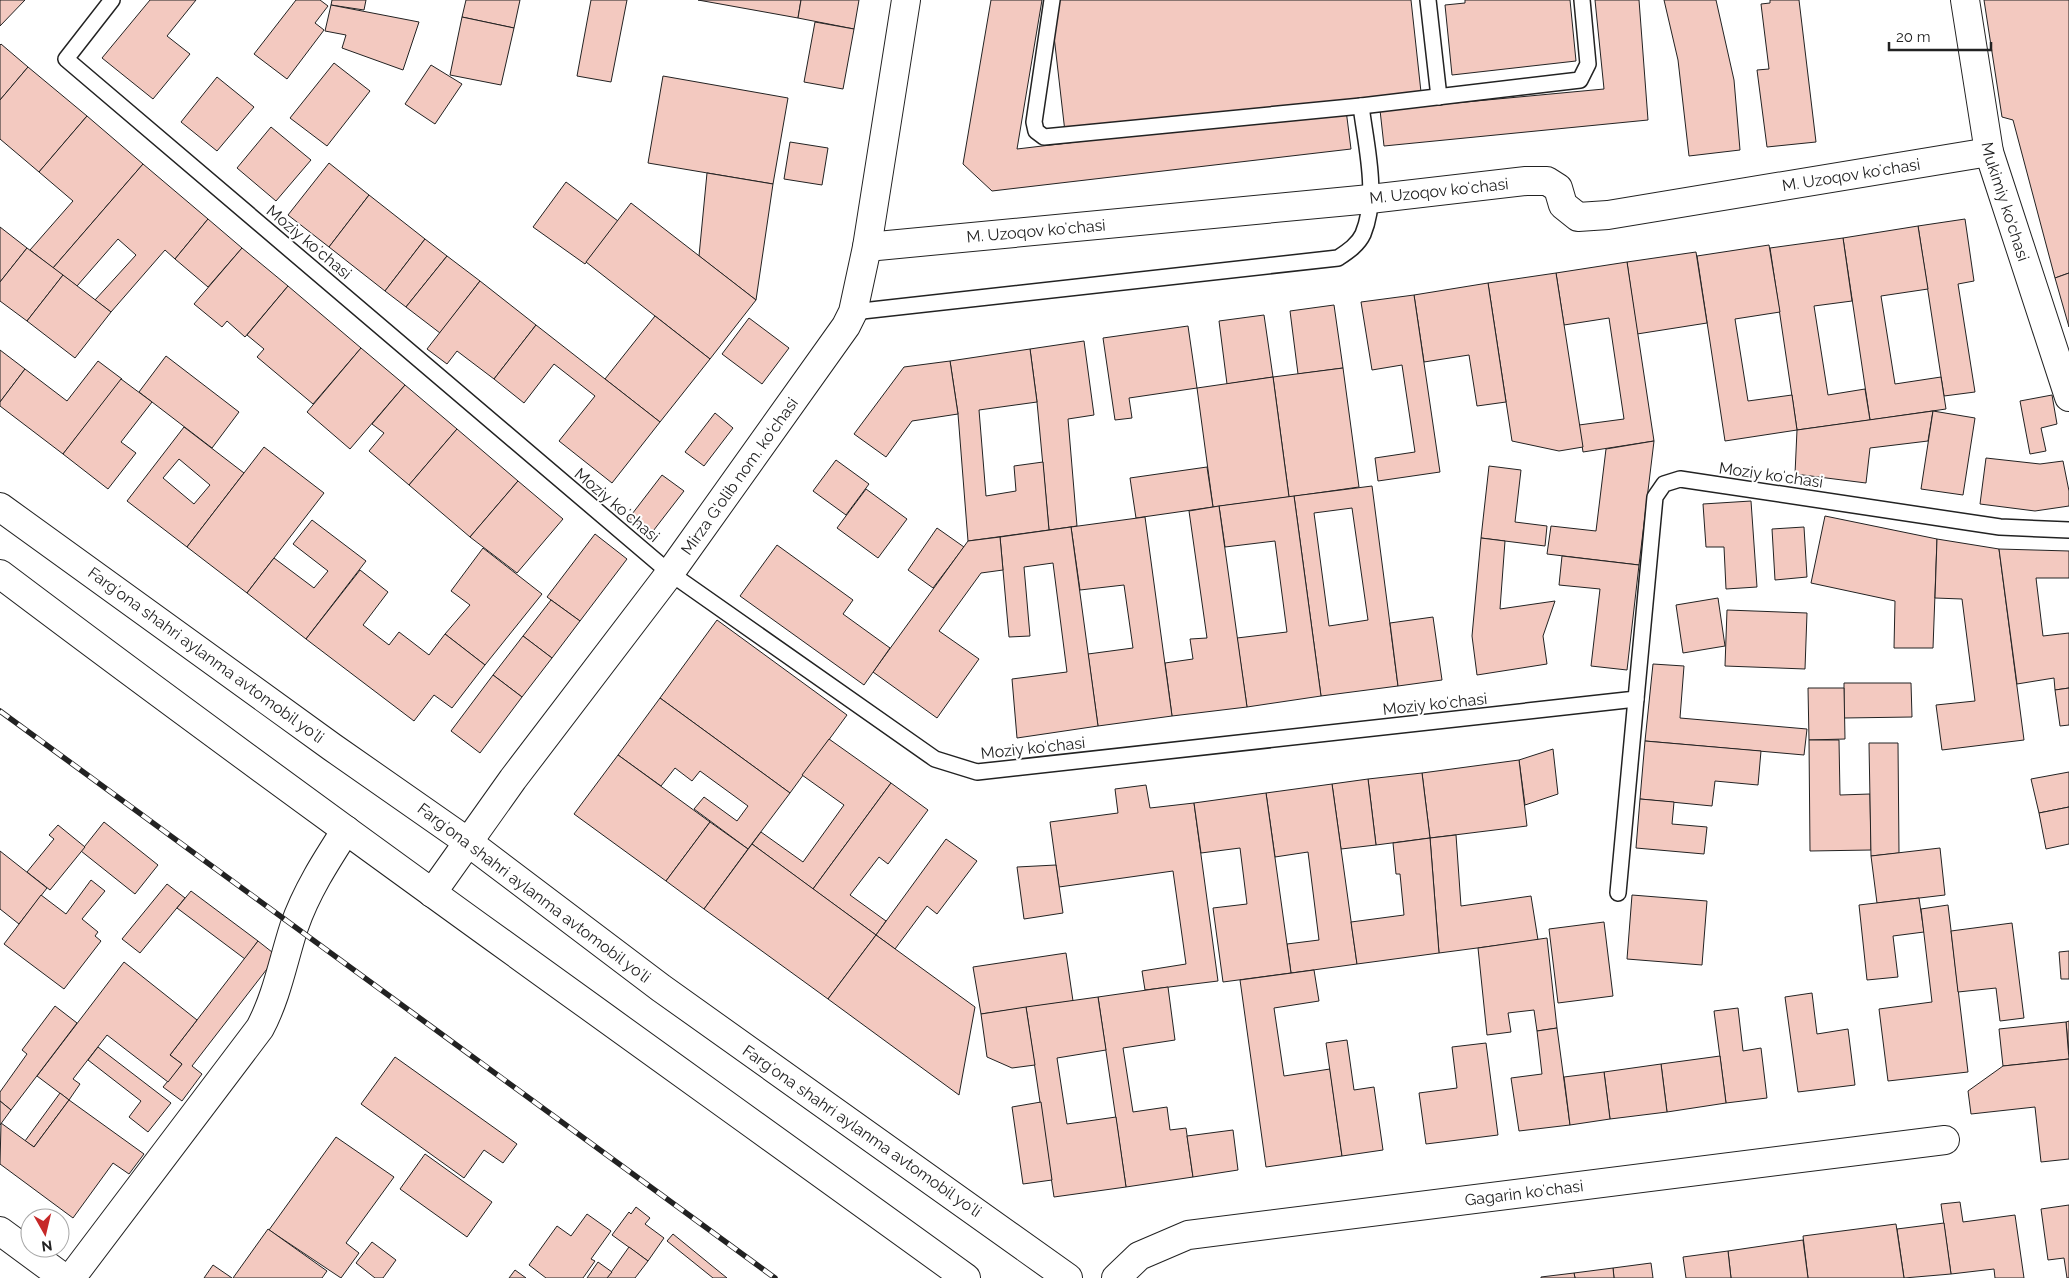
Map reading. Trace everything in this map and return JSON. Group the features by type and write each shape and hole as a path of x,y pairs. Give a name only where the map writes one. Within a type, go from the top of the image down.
{"main road":[{"name":"Mirza G‘olib nom. ko‘chasi","path":"432,893 513,779 670,573 846,326 853,312 868,247 906,0"},
{"name":"Mukimiy ko'chasi","path":"1965,0 1989,152 2069,397"},
{"name":"M. Uzoqov koʻchasi","path":"868,247 1370,199 1526,181 1546,181 1558,188 1563,205 1578,218 1618,214 1989,152"},
{"name":"Fargʻona shahri aylanma avtomobil yoʻli","path":"0,507 332,747 468,842 661,988 1068,1278"},
{"path":"0,574 432,893 966,1278"},
{"path":"71,1278 260,1028 273,1004 295,926 308,890 346,830"},
{"name":"Gagarin koʻchasi","path":"1116,1278 1140,1256 1188,1235 1945,1140"},
{"path":"0,1231 64,1278"}],"lane":[{"name":"Moziy koʻchasi","path":"112,0 66,59 670,573 935,760 977,772 1636,699 1655,497 1664,484 1680,479 2000,527 2069,530"},
{"path":"1052,0 1034,122 1036,131 1044,137 1361,106 1580,80 1588,64 1582,0"},
{"path":"1428,0 1439,97"},
{"path":"853,312 1338,258 1353,248 1363,235 1370,199 1369,167 1361,106"},
{"path":"1618,893 1636,699"}],"building":[{"path":"0,0 25,0 0,26"},
{"path":"150,0 196,0 167,36 190,54 153,99 102,58"},
{"path":"296,0 320,0 328,6 315,23 324,30 287,79 254,54"},
{"path":"332,0 366,0 364,10 331,5"},
{"path":"466,0 520,0 514,28 462,17"},
{"path":"591,0 627,0 611,82 577,76"},
{"path":"698,0 801,0 798,18"},
{"path":"801,0 859,0 854,29 798,18"},
{"path":"991,0 1042,0 1017,149 1346,110 1351,149 992,191 963,164"},
{"path":"1054,0 1411,0 1421,92 1065,132 1051,10"},
{"path":"1465,0 1570,0 1576,61 1452,75 1445,5 1465,3"},
{"path":"1595,0 1639,0 1648,120 1384,146 1380,110 1604,89"},
{"path":"1664,0 1716,0 1734,80 1740,150 1689,156 1678,60"},
{"path":"1770,0 1799,0 1816,142 1767,147 1757,70 1769,69 1761,4 1770,3"},
{"path":"1984,0 2069,0 2069,273 2055,278 2013,120 2002,117"},
{"path":"331,5 419,22 403,70 342,48 346,35 325,31"},
{"path":"462,17 514,28 501,85 450,75"},
{"path":"815,22 854,29 843,89 804,82"},
{"path":"0,45 28,67 0,100"},
{"path":"334,63 370,91 327,146 290,118"},
{"path":"431,65 462,84 435,124 405,104"},
{"path":"28,67 87,116 39,172 0,139 0,100"},
{"path":"663,76 788,98 773,184 648,163"},
{"path":"217,77 254,107 217,151 181,122"},
{"path":"87,116 143,164 53,268 30,250 73,201 39,172"},
{"path":"271,127 311,160 276,201 237,168"},
{"path":"790,142 828,148 822,185 784,179"},
{"path":"329,163 369,195 329,247 288,215"},
{"path":"143,164 208,219 175,259 165,250 111,312 95,300 136,255 118,239 77,286 53,268"},
{"path":"707,173 773,184 756,300 699,256"},
{"path":"566,182 618,221 585,264 533,227"},
{"path":"369,195 425,239 385,291 329,247"},
{"path":"631,203 756,300 710,359 586,262"},
{"path":"208,219 242,248 208,287 175,259"},
{"path":"1965,219 1974,281 1958,284 1975,392 1944,396 1918,226"},
{"path":"1918,226 1928,289 1881,296 1895,384 1941,377 1946,409 1870,420 1843,238"},
{"path":"0,227 27,248 0,282"},
{"path":"1843,238 1852,301 1814,306 1828,395 1865,389 1870,420 1797,430 1770,248"},
{"path":"425,239 447,256 406,307 385,291"},
{"path":"1769,245 1780,312 1735,319 1748,401 1792,395 1797,430 1725,441 1697,256"},
{"path":"27,248 63,275 27,321 0,301 0,282"},
{"path":"242,248 288,286 245,337 227,321 222,327 194,304"},
{"path":"1696,252 1707,323 1637,334 1627,262"},
{"path":"447,256 480,281 440,333 406,307"},
{"path":"1627,262 1654,441 1583,452 1579,425 1624,419 1609,318 1564,325 1556,273"},
{"path":"1556,273 1583,447 1559,451 1512,441 1488,283"},
{"path":"2069,273 2069,327 2055,278"},
{"path":"63,275 111,312 75,358 27,321"},
{"path":"480,281 536,325 494,379 457,351 447,364 427,349"},
{"path":"1488,283 1506,402 1477,406 1469,355 1424,362 1414,295"},
{"path":"288,286 361,348 313,404 257,357 264,349 247,335"},
{"path":"1414,295 1440,472 1378,481 1375,458 1415,452 1402,365 1372,370 1361,302"},
{"path":"1334,305 1343,368 1298,374 1290,311"},
{"path":"1264,315 1273,377 1227,384 1219,321"},
{"path":"655,316 710,359 660,422 605,379"},
{"path":"749,318 789,348 762,384 722,354"},
{"path":"536,325 660,422 612,483 559,441 595,396 554,364 524,403 494,379"},
{"path":"1188,326 1197,388 1129,398 1132,418 1115,420 1103,338"},
{"path":"1084,341 1094,415 1068,419 1077,526 1049,530 1030,349"},
{"path":"361,348 405,385 350,449 307,412"},
{"path":"1030,349 1037,402 979,410 986,496 1016,491 1014,466 1043,462 1049,530 968,541 958,414 950,361"},
{"path":"0,350 25,369 0,402"},
{"path":"166,356 239,412 212,448 139,392"},
{"path":"98,361 122,379 63,454 0,406 0,402 25,369 67,401"},
{"path":"950,361 958,414 912,421 886,457 854,434 904,367"},
{"path":"1343,368 1359,487 1289,497 1273,377"},
{"path":"1273,377 1289,497 1213,507 1197,388"},
{"path":"121,379 152,402 121,442 136,453 108,489 63,454"},
{"path":"405,385 457,429 409,485 369,451 384,433 372,424"},
{"path":"2052,395 2057,424 2041,428 2046,451 2030,454 2020,401"},
{"path":"1933,411 1928,441 1870,448 1866,483 1795,474 1797,430"},
{"path":"1933,411 1975,418 1963,495 1921,489"},
{"path":"715,413 733,428 704,466 685,452"},
{"path":"184,427 244,473 187,547 127,501","holes":["179,459 210,485 194,504 163,478"]},
{"path":"457,429 518,481 470,537 409,485"},
{"path":"1654,441 1639,565 1547,554 1551,526 1596,531 1606,449"},
{"path":"264,447 324,493 247,593 187,547"},
{"path":"1986,458 2040,464 2063,461 2069,491 2069,506 2035,511 1980,504"},
{"path":"836,460 869,484 846,515 813,491"},
{"path":"1489,466 1521,470 1515,522 1547,526 1545,546 1481,538"},
{"path":"1207,467 1213,507 1136,518 1130,478"},
{"path":"662,475 684,491 650,535 629,518"},
{"path":"518,481 563,519 517,573 470,537"},
{"path":"1372,486 1398,686 1321,696 1294,496","holes":["1352,508 1368,620 1329,626 1314,513"]},
{"path":"866,489 907,519 878,558 837,528"},
{"path":"1294,496 1321,696 1247,707 1237,638 1287,632 1275,541 1225,547 1219,506"},
{"path":"1751,501 1757,587 1726,589 1724,547 1706,547 1703,504"},
{"path":"1219,506 1247,707 1172,716 1165,663 1193,659 1190,639 1207,638 1189,511"},
{"path":"1825,516 1937,539 1933,648 1894,648 1895,601 1811,583"},
{"path":"1145,517 1172,716 1098,726 1088,654 1133,648 1124,585 1080,590 1071,527"},
{"path":"312,520 366,561 306,639 247,593 274,558 314,588 328,571 293,544"},
{"path":"1071,527 1098,726 1017,738 1012,679 1067,672 1053,563 1024,567 1030,636 1009,637 1000,537"},
{"path":"1804,527 1807,577 1775,580 1772,529"},
{"path":"937,528 964,547 933,588 908,570"},
{"path":"595,534 627,559 580,621 547,597"},
{"path":"1000,537 1003,570 981,573 939,631 979,659 937,718 873,672 968,541"},
{"path":"1481,538 1505,541 1500,609 1555,601 1543,636 1547,664 1477,675 1472,636"},
{"path":"1937,539 1999,549 2024,740 1942,750 1936,705 1975,701 1962,599 1935,598"},
{"path":"777,545 853,600 843,614 890,648 864,685 740,596"},
{"path":"483,548 542,594 485,665 445,634 470,605 451,591"},
{"path":"1999,549 2069,551 2069,578 2036,578 2043,636 2069,633 2069,688 2055,690 2054,678 2017,684"},
{"path":"1562,556 1639,565 1627,670 1591,666 1600,589 1559,585"},
{"path":"360,570 388,592 363,625 389,645 399,632 429,655 445,634 485,665 452,708 434,695 414,721 306,639"},
{"path":"1718,598 1725,646 1683,653 1676,605"},
{"path":"551,600 580,621 552,658 523,636"},
{"path":"1727,610 1807,613 1805,669 1725,666"},
{"path":"1433,617 1442,680 1398,686 1390,623"},
{"path":"717,620 847,715 790,793 660,698"},
{"path":"523,636 552,658 522,697 493,675"},
{"path":"1653,664 1684,666 1680,718 1807,729 1804,755 1645,741"},
{"path":"493,675 522,697 480,753 451,731"},
{"path":"1844,683 1911,683 1912,717 1844,718"},
{"path":"1808,688 1844,688 1845,739 1809,740"},
{"path":"2069,688 2069,725 2060,726 2055,690"},
{"path":"660,698 790,793 748,849 694,809 704,797 737,821 748,806 700,771 692,781 675,768 661,786 618,755"},
{"path":"829,739 891,783 813,889 752,844 761,832 803,862 844,805 802,775"},
{"path":"1809,740 1839,740 1840,795 1870,794 1871,850 1810,851"},
{"path":"1645,741 1761,751 1758,785 1715,781 1712,806 1640,799"},
{"path":"1869,743 1898,743 1899,853 1871,856"},
{"path":"1553,749 1558,794 1525,805 1519,760"},
{"path":"618,755 710,822 666,881 574,814"},
{"path":"1519,760 1527,826 1430,838 1422,773"},
{"path":"2069,772 2069,807 2039,813 2031,779"},
{"path":"1422,773 1430,838 1376,845 1368,779"},
{"path":"1368,779 1376,845 1341,849 1332,784"},
{"path":"891,783 928,810 888,864 879,857 850,895 886,921 876,935 813,889"},
{"path":"1332,784 1357,964 1291,973 1287,944 1319,940 1308,852 1275,857 1266,793"},
{"path":"1146,785 1150,808 1194,803 1218,981 1145,990 1142,971 1186,964 1173,871 1059,887 1050,822 1118,813 1115,789"},
{"path":"1266,793 1291,973 1223,982 1213,908 1247,904 1240,848 1201,853 1194,803"},
{"path":"1640,799 1674,802 1672,824 1707,827 1704,854 1636,848"},
{"path":"2069,807 2069,844 2046,849 2039,813"},
{"path":"104,822 158,865 135,894 81,851"},
{"path":"710,822 748,849 704,909 666,881"},
{"path":"58,825 85,847 50,890 27,872 54,839 49,835"},
{"path":"1456,835 1461,906 1531,896 1538,940 1439,953 1430,838"},
{"path":"1430,838 1439,953 1357,964 1351,922 1404,915 1400,874 1396,874 1393,843"},
{"path":"946,839 977,861 937,914 927,906 895,949 876,935"},
{"path":"752,844 876,935 828,999 704,909"},
{"path":"1940,848 1945,895 1877,903 1871,856"},
{"path":"0,851 47,888 19,924 0,909"},
{"path":"1056,865 1063,913 1024,919 1017,867"},
{"path":"91,880 105,891 82,919 98,932 95,936 101,941 64,989 4,944 41,895 66,914"},
{"path":"167,884 185,898 140,953 122,939"},
{"path":"191,891 258,941 245,959 177,908"},
{"path":"1632,895 1707,901 1702,965 1627,959"},
{"path":"1919,898 1924,932 1893,936 1898,977 1867,980 1859,905"},
{"path":"1948,905 1968,1072 1888,1081 1879,1009 1932,1002 1921,909"},
{"path":"1604,922 1613,996 1558,1003 1549,929"},
{"path":"2012,923 2024,1018 2000,1021 1996,988 1958,992 1951,931"},
{"path":"876,935 975,1007 959,1095 828,999"},
{"path":"1547,938 1557,1028 1537,1031 1534,1010 1508,1013 1511,1032 1487,1035 1478,948"},
{"path":"258,941 277,956 192,1066 202,1074 182,1101 163,1087 182,1064 170,1055"},
{"path":"2069,951 2069,979 2061,979 2059,952"},
{"path":"1066,953 1073,1001 981,1014 973,967"},
{"path":"124,962 197,1020 170,1055 182,1064 168,1082 107,1035 73,1079 80,1084 69,1100 37,1076"},
{"path":"1314,970 1319,1001 1274,1008 1284,1076 1330,1069 1342,1156 1266,1167 1240,980"},
{"path":"1168,987 1175,1040 1123,1048 1133,1112 1167,1107 1170,1130 1186,1128 1193,1177 1126,1187 1098,997"},
{"path":"1812,993 1817,1034 1848,1029 1855,1085 1798,1092 1785,997"},
{"path":"1098,997 1106,1050 1057,1058 1067,1124 1116,1117 1126,1187 1054,1197 1026,1007"},
{"path":"55,1006 77,1023 11,1110 0,1101 0,1092 27,1054 22,1050"},
{"path":"1026,1007 1035,1065 1012,1068 987,1057 981,1014"},
{"path":"1738,1008 1743,1051 1761,1048 1767,1098 1726,1103 1714,1011"},
{"path":"2069,1021 2069,1054 2066,1022"},
{"path":"2066,1022 2069,1059 2003,1066 1999,1029"},
{"path":"1557,1028 1570,1125 1519,1131 1511,1078 1542,1074 1537,1031"},
{"path":"1347,1040 1354,1090 1374,1087 1383,1150 1342,1156 1326,1043"},
{"path":"1486,1043 1498,1135 1426,1144 1419,1093 1457,1088 1452,1047"},
{"path":"98,1047 171,1103 148,1132 129,1117 141,1101 88,1060"},
{"path":"1720,1056 1726,1103 1667,1112 1661,1064"},
{"path":"395,1057 517,1144 503,1163 484,1150 464,1178 361,1104"},
{"path":"2069,1059 2069,1159 2041,1162 2035,1107 1971,1114 1968,1091 2003,1066"},
{"path":"1661,1064 1667,1112 1610,1119 1604,1072"},
{"path":"1604,1072 1610,1119 1570,1125 1564,1077"},
{"path":"60,1093 69,1100 34,1147 25,1141"},
{"path":"69,1100 144,1154 129,1174 113,1163 73,1218 70,1216 70,1208 59,1208 0,1164 1,1123 34,1147"},
{"path":"0,1101 11,1110 0,1125"},
{"path":"1041,1102 1052,1180 1023,1184 1012,1107"},
{"path":"1233,1130 1238,1170 1193,1177 1187,1136"},
{"path":"336,1137 394,1177 346,1243 359,1253 341,1278 269,1230"},
{"path":"425,1154 492,1202 467,1237 400,1189"},
{"path":"1960,1202 1963,1222 2015,1215 2024,1278 1995,1278 1994,1269 1951,1274 1941,1204"},
{"path":"2069,1205 2069,1278 2067,1278 2064,1258 2048,1260 2041,1209"},
{"path":"636,1207 650,1218 645,1224 664,1238 648,1261 612,1235 629,1212 631,1214"},
{"path":"587,1214 611,1231 591,1259 595,1261 583,1278 546,1278 529,1265 557,1226 571,1236"},
{"path":"1944,1223 1951,1274 1904,1278 1897,1229"},
{"path":"1896,1224 1904,1278 1808,1278 1803,1236"},
{"path":"268,1229 327,1271 322,1278 233,1278"},
{"path":"673,1234 727,1278 713,1278 667,1241"},
{"path":"1803,1240 1808,1278 1731,1278 1728,1251"},
{"path":"372,1242 396,1260 383,1278 375,1278 356,1263"},
{"path":"629,1247 648,1261 635,1278 607,1278"},
{"path":"1728,1251 1731,1278 1686,1278 1683,1257"},
{"path":"598,1262 612,1272 607,1278 587,1278"},
{"path":"1651,1263 1653,1278 1614,1278 1613,1268"},
{"path":"213,1265 232,1278 204,1278"},
{"path":"1613,1268 1614,1278 1575,1278 1574,1273"},
{"path":"515,1270 526,1278 509,1278"},
{"path":"1574,1273 1575,1278 1541,1278 1541,1277"}],"railway":[{"path":"0,711 775,1278"}]}
